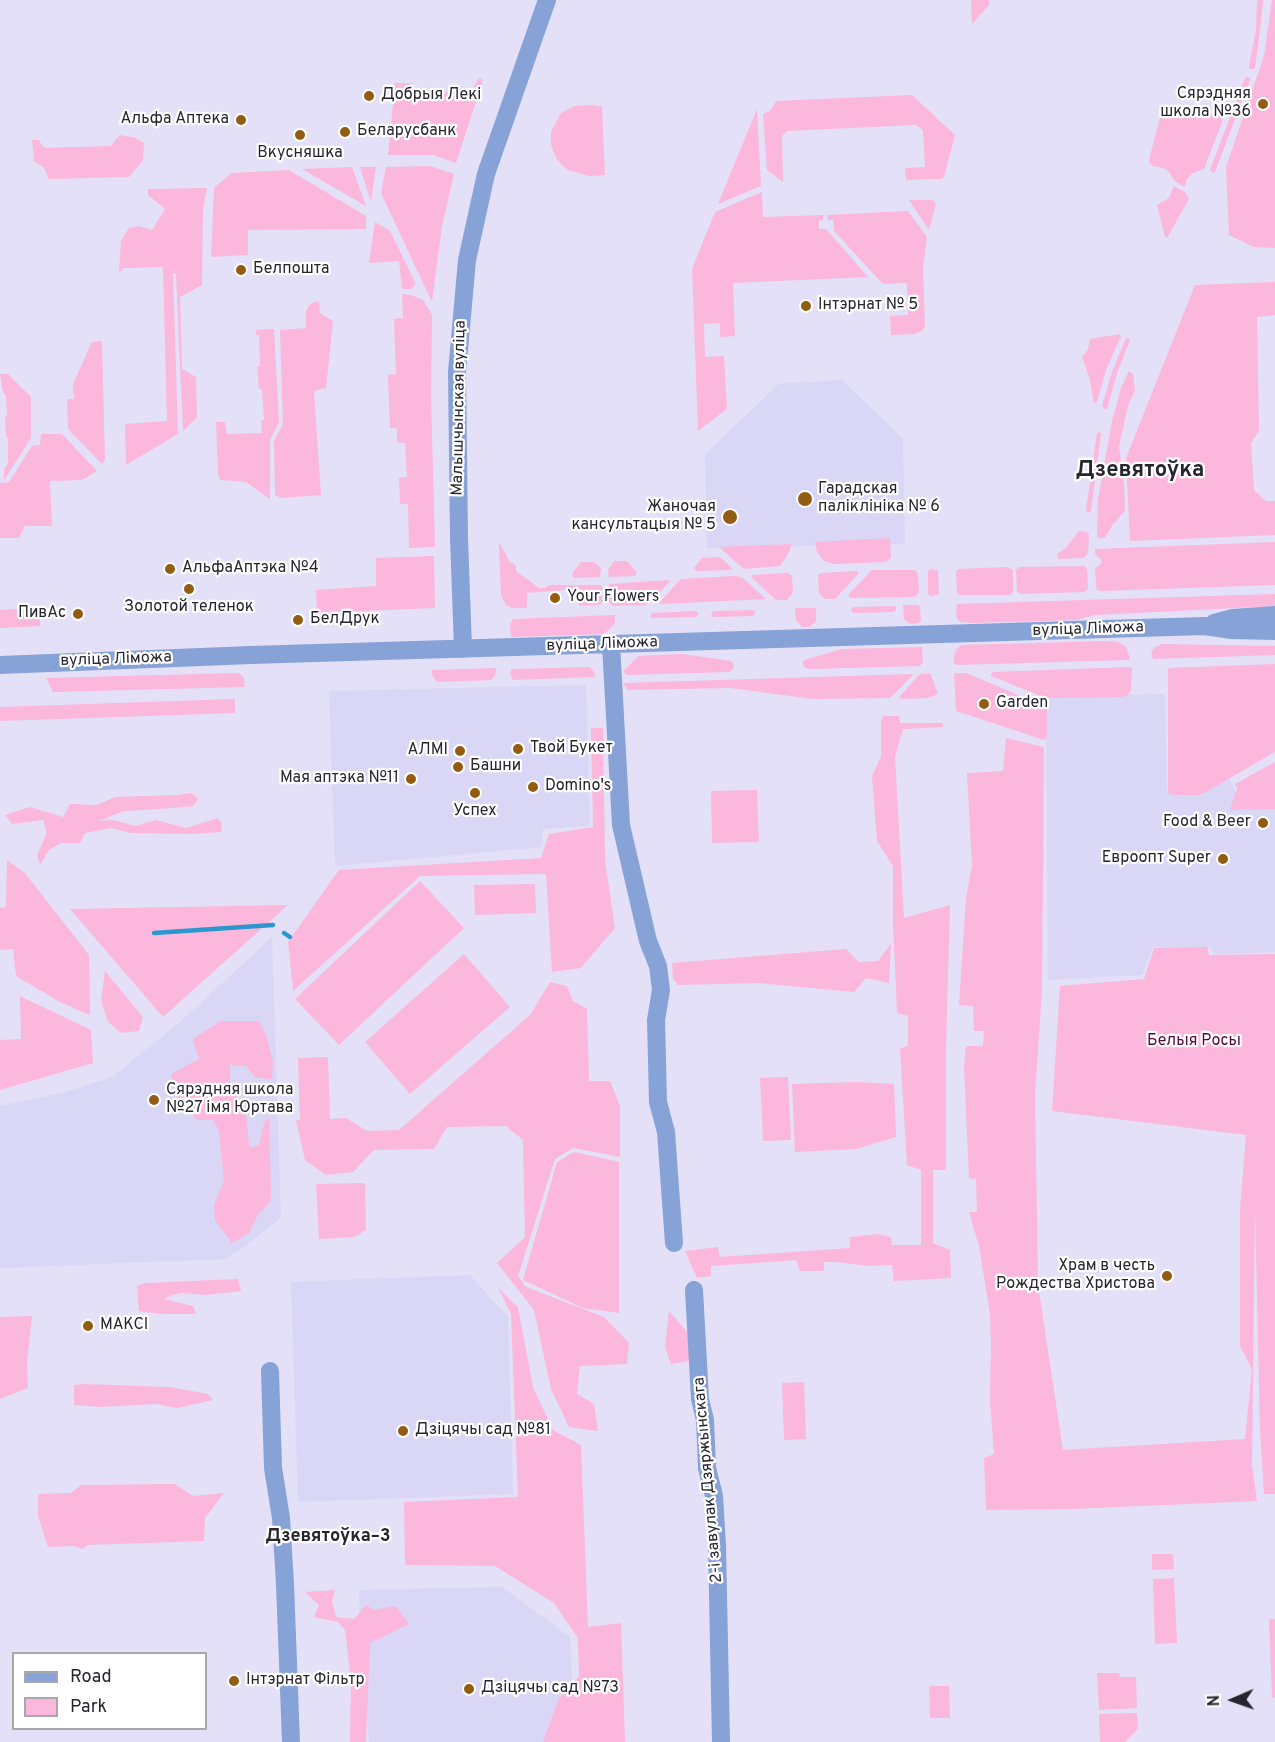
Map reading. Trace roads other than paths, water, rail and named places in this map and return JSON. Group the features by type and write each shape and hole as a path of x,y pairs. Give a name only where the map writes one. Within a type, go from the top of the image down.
{"street":[{"name":"Малышчынская вуліца","path":"463,649 457,372 467,260 486,174 547,0"},
{"name":"вуліца Ліможа","path":"1204,626 1233,618 1275,615"},
{"name":"вуліца Ліможа","path":"0,665 1204,626 1275,632"},
{"path":"611,644 621,825 661,990 656,1020 658,1102 666,1132 674,1243"},
{"name":"2-і завулак Дзяржынскага","path":"694,1290 700,1399 705,1420 707,1468 714,1497 717,1545 721,1742"},
{"path":"270,1371 273,1468 281,1518 285,1575 291,1742"}],"waterway":[{"path":"154,933 273,925"},
{"path":"284,933 290,937"}],"place":[{"name":"Добрыя Лекі","path":"369,96"},
{"name":"Сярэдняя школа №36","path":"1263,104"},
{"name":"Альфа Аптека","path":"241,120"},
{"name":"Беларусбанк","path":"345,132"},
{"name":"Вкусняшка","path":"300,135"},
{"name":"Белпошта","path":"241,270"},
{"name":"Інтэрнат № 5","path":"806,306"},
{"name":"Гарадская паліклініка № 6","path":"805,499"},
{"name":"Жаночая кансультацыя № 5","path":"730,517"},
{"name":"АльфаАптэка №4","path":"170,569"},
{"name":"Золотой теленок","path":"189,589"},
{"name":"Your Flowers","path":"555,598"},
{"name":"ПивАс","path":"78,614"},
{"name":"БелДрук","path":"298,620"},
{"name":"Garden","path":"984,704"},
{"name":"Твой Букет","path":"518,749"},
{"name":"АЛМІ","path":"460,751"},
{"name":"Башни","path":"458,767"},
{"name":"Мая аптэка №11","path":"411,779"},
{"name":"Domino's","path":"533,787"},
{"name":"Успех","path":"475,793"},
{"name":"Food & Beer","path":"1263,823"},
{"name":"Евроопт Super","path":"1223,859"},
{"name":"Сярэдняя школа №27 імя Юртава","path":"154,1100"},
{"name":"Храм в честь Рождества Христова","path":"1167,1276"},
{"name":"МАКСІ","path":"88,1326"},
{"name":"Дзіцячы сад №81","path":"403,1431"},
{"name":"Інтэрнат Фільтр","path":"234,1681"},
{"name":"Дзіцячы сад №73","path":"469,1689"}],"district":[{"name":"Дзевятоўка","path":"1140,472"},
{"name":"Дзевятоўка–3","path":"328,1537"}],"park label":[{"name":"Белыя Росы","path":"1194,1042"}]}
